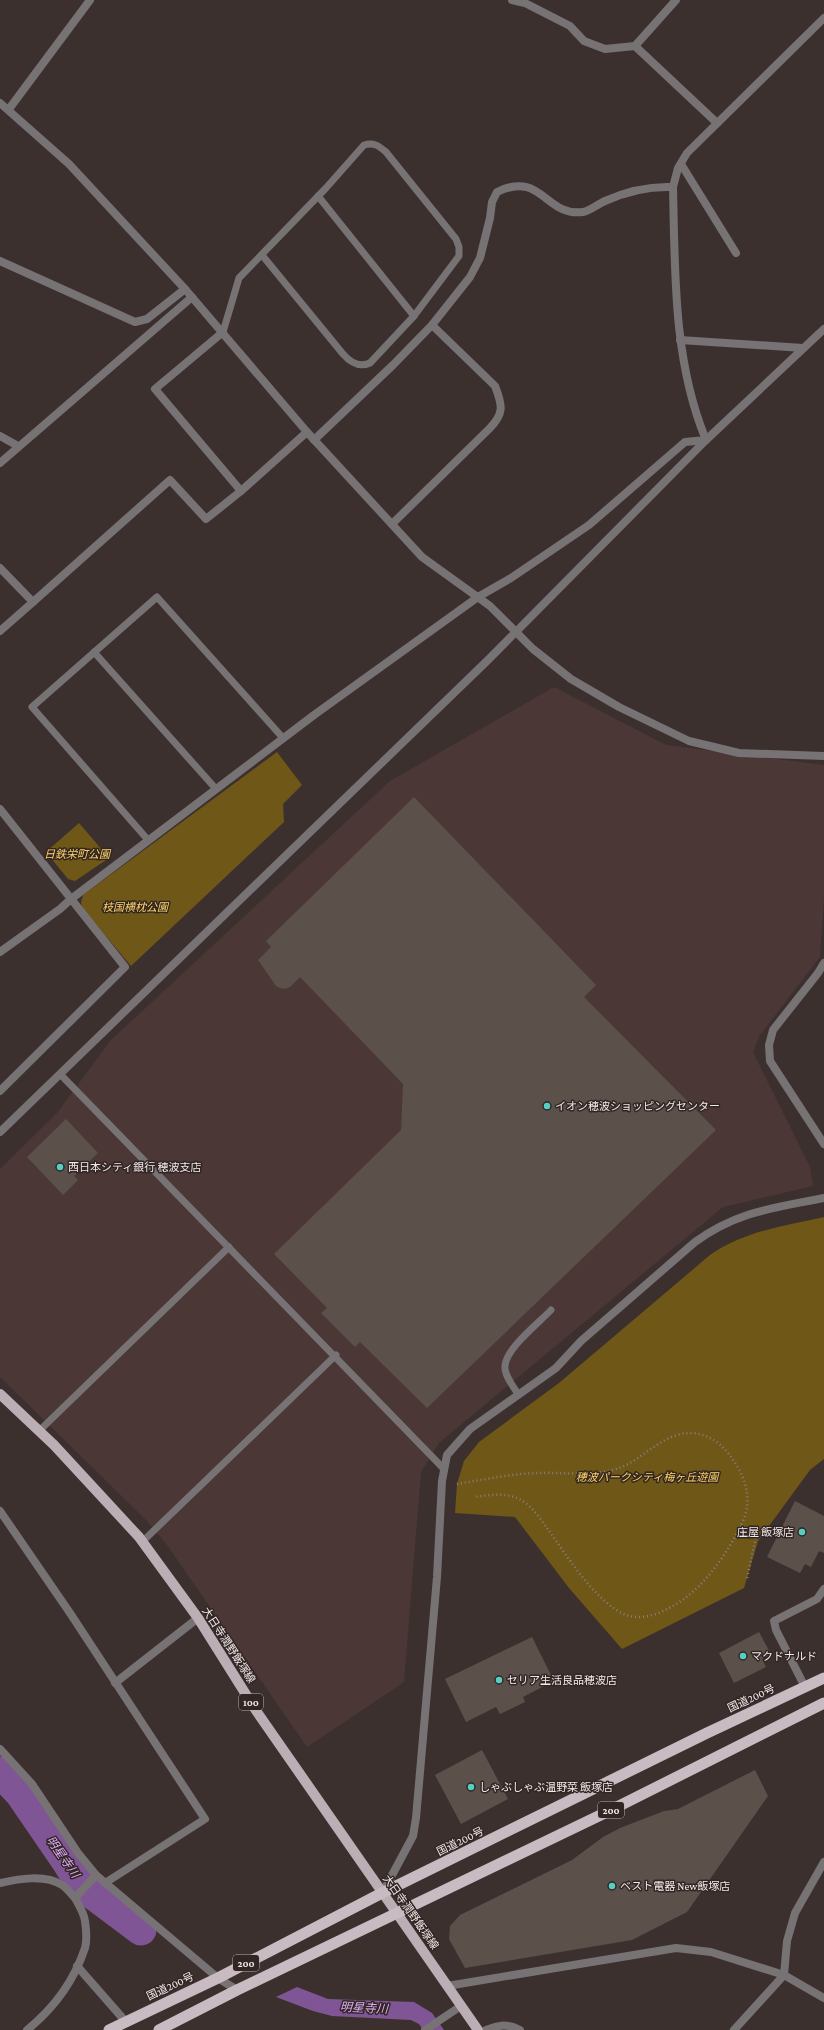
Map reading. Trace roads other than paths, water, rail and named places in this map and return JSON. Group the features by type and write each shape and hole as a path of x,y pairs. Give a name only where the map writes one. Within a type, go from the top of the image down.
{"highway":[{"name":"国道200号","path":"109,2030 218,1978 382,1893 706,1734 824,1678"},
{"name":"200","path":"159,2030 237,1990 609,1811 824,1702"}],"main road":[{"name":"大日寺潤野飯塚線","path":"0,1394 40,1431 142,1542 198,1618 257,1712 478,2030"}],"street":[{"path":"9,109 90,0"},
{"path":"512,0 525,1 570,26 584,41 605,49 635,46 676,0"},
{"path":"706,440 696,416 691,398 680,340 673,187 681,164 687,153 824,18"},
{"path":"635,46 717,123"},
{"path":"0,103 9,109 69,164 185,289 314,440 422,557 478,596 533,649 571,679 619,707 689,741 739,753 824,756"},
{"path":"681,164 736,253"},
{"path":"314,440 393,365 432,325 470,277 480,258 490,218 492,202 497,192 518,185 534,188 559,209 584,212 609,199 631,192 653,186 673,187"},
{"path":"0,261 135,322 147,319 185,289"},
{"path":"0,463 192,297"},
{"path":"392,524 498,421 501,412 500,399 495,386 432,325"},
{"path":"0,1132 488,660 706,440 824,329"},
{"path":"223,332 156,389 241,491"},
{"path":"680,340 803,348"},
{"path":"0,631 170,480 206,519 241,491 307,432"},
{"path":"0,436 18,446"},
{"path":"2,948 60,909 71,898 283,738 478,596 511,578 589,525 685,442 706,440"},
{"path":"0,568 33,602"},
{"path":"0,808 125,967 0,1090"},
{"path":"824,962 818,973 774,1030 769,1045 770,1061 824,1144"},
{"path":"382,1893 413,1836 416,1818 444,1469 447,1455 470,1429 556,1368 581,1341 695,1242 710,1231 746,1214 824,1198"},
{"path":"0,1511 66,1607 205,1819 105,1883"},
{"path":"805,1687 776,1630 774,1621 817,1599 824,1589"},
{"path":"115,1683 198,1618"},
{"path":"0,1749 32,1784 93,1878 105,1883 218,1978 237,1990"},
{"path":"734,2030 784,1975 787,1941 795,1913 824,1862"},
{"path":"78,1895 93,1878"},
{"path":"0,1884 28,1879 46,1880 62,1885 78,1895 85,1919 85,1947 70,1981 54,2005 43,2018 26,2030"},
{"path":"447,1986 676,1948 710,1952 784,1975 824,1998"},
{"path":"77,1966 126,2022"},
{"path":"425,2030 461,2006"},
{"path":"486,2030 502,2024 510,2025 520,2030"}],"lane":[{"path":"223,332 239,278 318,196 364,145 370,143 379,146 386,152 460,247 459,256 414,316 370,363 364,365 358,365 343,354 262,255"},
{"path":"318,196 414,316"},
{"path":"148,840 32,707 157,597 283,738"},
{"path":"94,652 216,790"},
{"path":"60,1074 336,1355 444,1469"},
{"path":"40,1431 229,1247"},
{"path":"518,1394 508,1378 505,1366 508,1356 551,1310"},
{"path":"142,1542 336,1355"}],"water":[{"path":"297,1987 328,1999 414,2002 432,2013 444,2030 423,2030 419,2024 411,2020 332,2016 313,2011 276,1997"}],"waterway":[{"name":"明星寺川","path":"0,1772 20,1793 77,1878 93,1894 141,1930"}],"place":[{"name":"イオン穂波ショッピングセンター","path":"547,1106"},
{"name":"西日本シティ銀行 穂波支店","path":"60,1167"},
{"name":"庄屋 飯塚店","path":"802,1532"},
{"name":"マクドナルド","path":"743,1656"},
{"name":"セリア生活良品穂波店","path":"499,1680"},
{"name":"しゃぶしゃぶ温野菜 飯塚店","path":"471,1787"},
{"name":"ベスト電器 New飯塚店","path":"612,1886"}],"park label":[{"name":"日鉄栄町公園","path":"77,854"},
{"name":"枝国横枕公園","path":"135,907"},
{"name":"穂波パークシティ梅ヶ丘遊園","path":"647,1477"}]}
